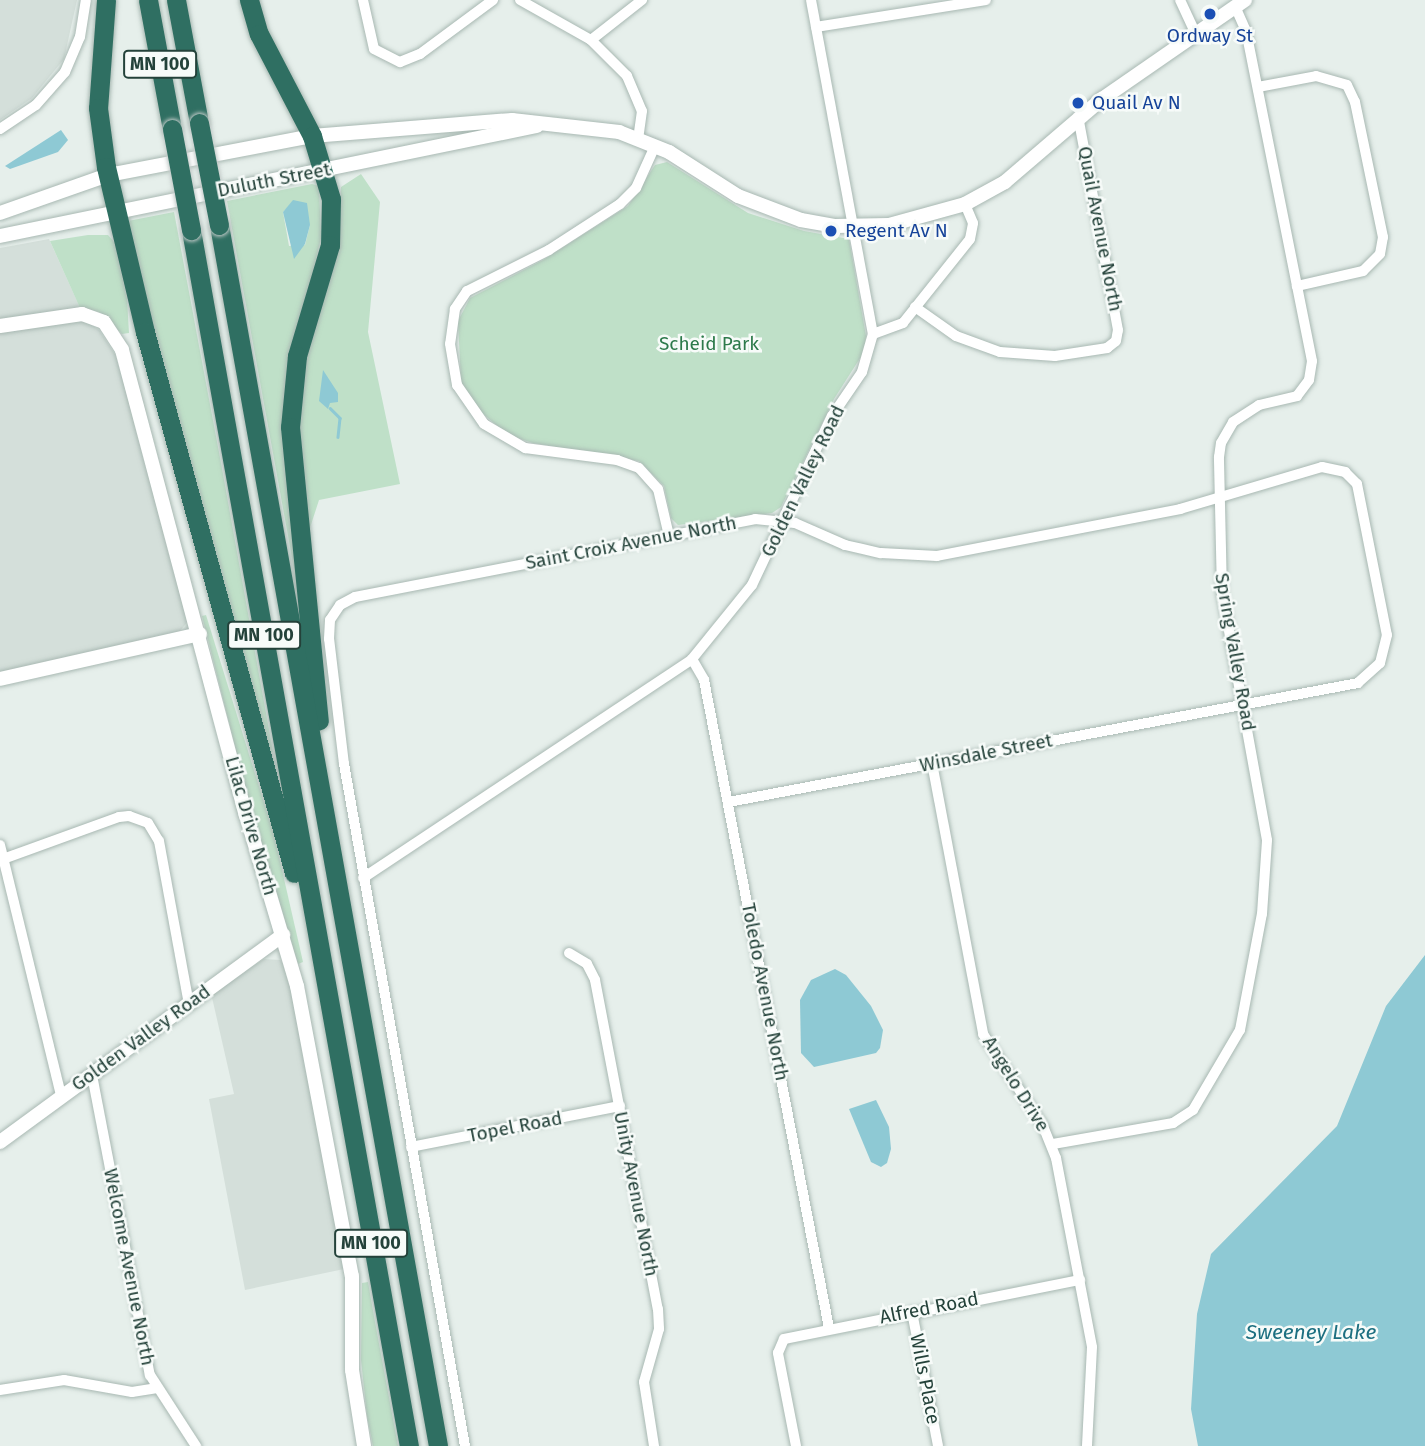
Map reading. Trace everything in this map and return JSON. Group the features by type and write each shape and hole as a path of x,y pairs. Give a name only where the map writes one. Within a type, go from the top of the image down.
{"highway":[{"path":"106,0 98,108 108,175 132,276 266,763 335,1040"},
{"name":"MN 100","path":"148,0 409,1446"},
{"name":"MN 100","path":"176,0 219,225 438,1446"},
{"path":"248,0 259,34 312,136 325,170 331,198 330,245 298,356 290,427 320,729 323,810"}],"street":[{"path":"0,129 36,104 65,72 80,37 86,0"},
{"path":"363,0 371,40 382,57 411,60 493,0"},
{"path":"520,0 591,40 627,76 642,111 638,139"},
{"path":"591,40 642,0"},
{"path":"811,0 873,334 896,328 970,239 973,223 965,204 1023,169 1078,117 1240,4"},
{"path":"816,27 986,0"},
{"path":"1180,0 1197,36"},
{"name":"Spring Valley Road","path":"1053,1144 1184,1117 1193,1110 1233,1048 1256,949 1267,862 1265,812 1222,593 1221,443 1233,422 1259,405 1297,396 1310,380 1312,361 1240,4"},
{"path":"1258,87 1316,76 1347,85 1355,102 1383,237 1380,254 1363,271 1297,286"},
{"name":"Quail Avenue North","path":"915,307 956,337 1000,352 1055,356 1107,348 1116,341 1118,330 1078,117"},
{"name":"Duluth Street","path":"0,213 108,175 312,136 434,125 549,123 602,128 638,139 656,146 769,210 854,227 915,221 965,204"},
{"name":"Duluth Street","path":"0,236 549,123"},
{"path":"656,146 636,188 614,209 537,256 467,291 455,309 450,344 457,385 484,424 525,448 617,460 639,468 658,489 669,536"},
{"name":"Lilac Drive North","path":"0,326 82,314 104,322 113,332 122,350 200,634 246,815 283,935 304,1019 352,1276 352,1370 364,1446"},
{"name":"Golden Valley Road","path":"363,877 692,659 752,585 832,416 862,372 873,334"},
{"name":"Winsdale Street","path":"729,802 1243,702 1358,683 1374,671 1384,654 1387,625 1361,493 1345,472 1322,467 1220,499"},
{"name":"Saint Croix Avenue North","path":"363,877 329,628 334,613 355,597 755,519 782,521 845,545 881,553 937,556 1220,499"},
{"path":"0,679 200,634"},
{"name":"Toledo Avenue North","path":"692,659 704,680 729,802 829,1328"},
{"name":"Angelo Drive","path":"932,763 983,1034 1053,1144 1092,1347 1087,1446"},
{"path":"4,859 119,817 129,816 148,823 159,841 190,1005"},
{"path":"0,845 61,1096"},
{"path":"363,877 465,1446"},
{"name":"Golden Valley Road","path":"0,1142 283,935"},
{"name":"Unity Avenue North","path":"569,953 587,964 595,980 660,1321 643,1382 654,1446"},
{"name":"Welcome Avenue North","path":"92,1074 145,1355 156,1388 196,1446"},
{"name":"Topel Road","path":"411,1147 620,1106"},
{"name":"Alfred Road","path":"796,1446 778,1353 780,1343 789,1336 1080,1279"},
{"name":"Wills Place","path":"912,1312 938,1446"},
{"path":"0,1390 64,1380 132,1392 156,1388"}],"shaded area":[{"path":"0,0 77,0 64,59 32,98 0,120"},
{"path":"49,239 86,321 99,330 116,356 190,619 179,632 0,672 0,248"},
{"path":"264,959 280,960 287,966 344,1269 245,1290 209,1099 234,1094 211,993"}],"green space":[{"name":"Scheid Park","path":"667,162 748,213 804,231 849,239 866,336 864,352 834,399 781,507 772,513 678,525 671,518 664,486 639,461 533,443 508,435 481,412 461,382 458,321 470,298 543,260 628,206 655,165"},
{"path":"361,174 380,202 368,332 400,484 319,500 307,537 294,417 313,325 339,250 341,187"},
{"path":"312,184 319,186 321,238 298,335 300,573 295,574 227,201","holes":["291,204 310,225 305,245 289,246 283,212"]},
{"path":"174,212 273,752 268,753 160,367 128,221"},
{"path":"108,235 115,243 127,299 129,333 122,334 99,312 80,308 50,241"},
{"path":"206,615 274,835 303,962 298,964 250,805 202,616"},
{"path":"368,1282 398,1446 373,1446 367,1416 361,1360 362,1283"}],"water":[{"path":"61,130 68,140 58,152 10,169 5,166"},
{"path":"293,200 307,203 310,225 305,244 294,259 283,212"},
{"path":"323,370 338,393 338,402 330,403 328,409 319,401"},
{"name":"Sweeney Lake","path":"1425,955 1425,1446 1198,1446 1191,1409 1197,1314 1211,1254 1337,1126 1386,1006"},
{"path":"835,969 846,975 871,1006 883,1030 880,1048 876,1053 814,1067 801,1053 800,1000 811,980"},
{"path":"876,1100 889,1127 891,1149 887,1163 881,1167 871,1162 849,1109"}],"waterway":[{"path":"330,408 340,418 338,437"}],"place":[{"name":"Ordway St","path":"1210,14"},
{"name":"Quail Av N","path":"1078,103"},
{"name":"Regent Av N","path":"831,231"}]}
